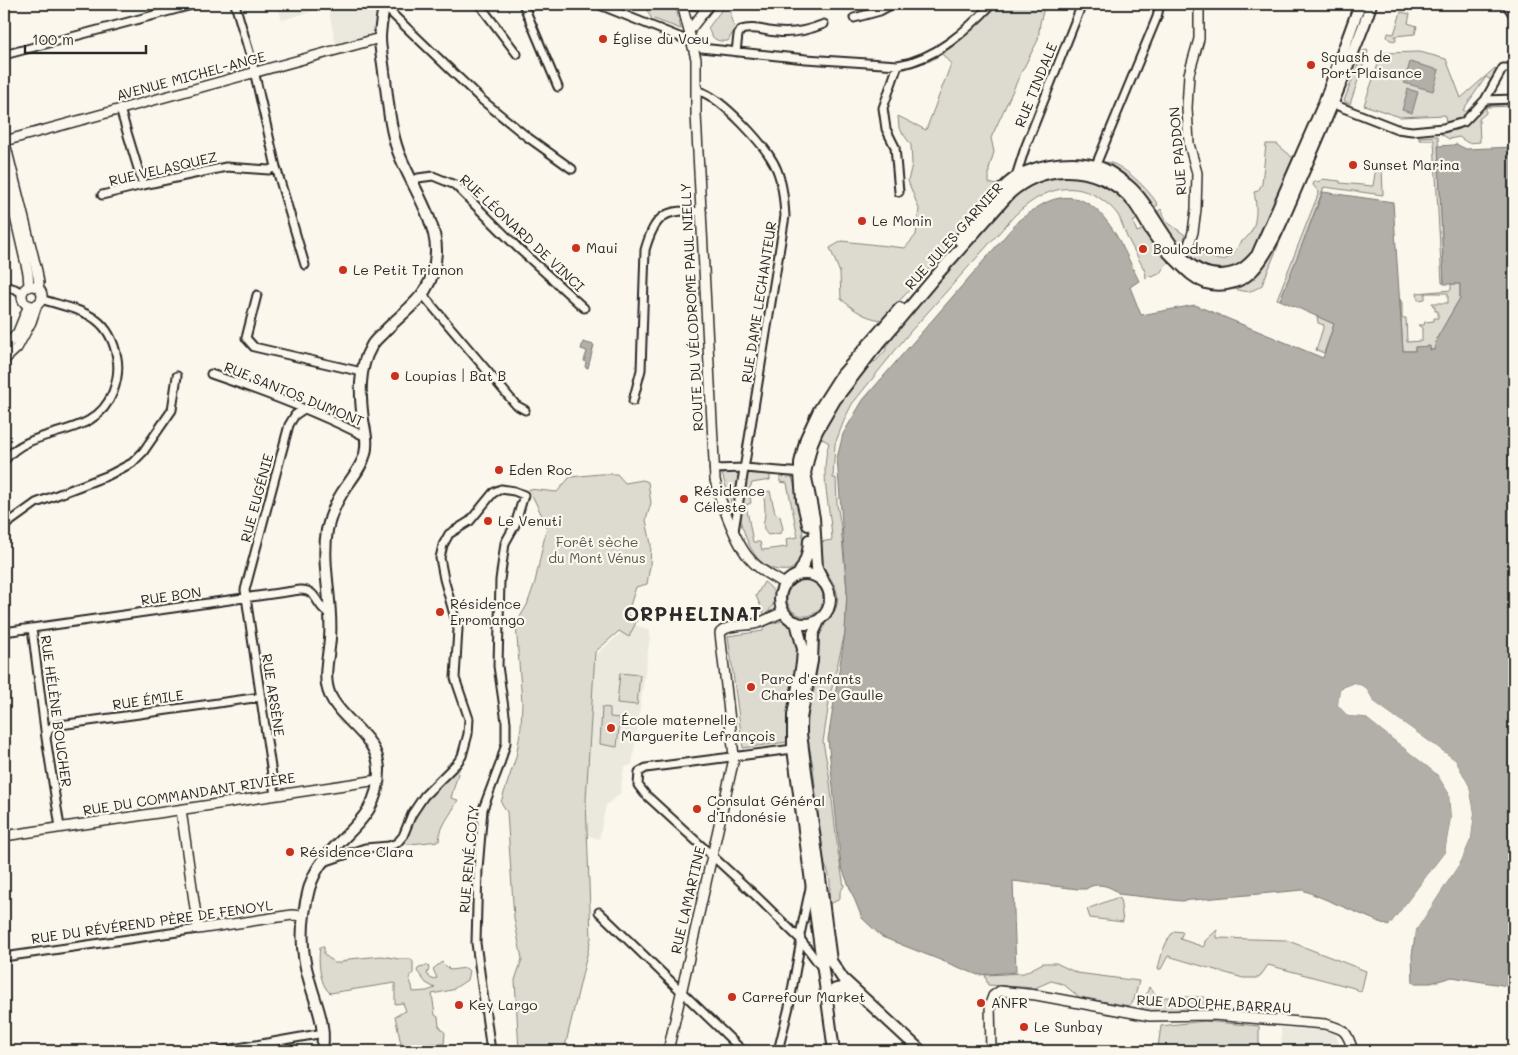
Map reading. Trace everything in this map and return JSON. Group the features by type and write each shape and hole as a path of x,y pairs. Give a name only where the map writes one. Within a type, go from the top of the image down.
{"main road":[{"path":"1176,256 1203,276 1227,275 1242,270 1257,255 1309,136 1361,4"},
{"name":"RUE JULES GARNIER","path":"824,582 816,568 814,518 804,470 812,443 829,409 872,352 935,277 1002,202 1022,183 1051,172 1071,171 1093,175 1112,183 1133,202 1155,236 1176,256 1192,276 1207,283 1231,284 1239,280 1254,270 1265,255 1289,205 1333,104 1371,4"},
{"path":"322,1051 324,1033 319,1008 308,979 302,939 309,889 320,864 330,850 363,820 374,800 379,768 377,759 366,737 338,709 327,687 326,674 330,637 330,614 325,555 329,523 340,494 362,463 366,452 366,437 361,404 362,372 372,345 391,324 423,295 433,274 436,247 435,234 399,154 393,135 380,38 384,5"},
{"name":"RUE JULES GARNIER","path":"798,575 809,548 808,522 802,500 806,455 810,440 806,438 819,410 833,386 857,356 1006,186 1018,176 1052,165 1075,164 1095,167 1114,175 1131,188 1166,237 1176,256"},
{"path":"829,409 829,401 836,389 833,386"},
{"path":"798,575 812,575 824,582 830,594 830,601 825,614 820,619 804,624 796,622 784,612 780,598 785,584 791,578 798,575"},
{"path":"820,619 813,634 811,670 801,718 801,734 831,961 843,979 921,1051"},
{"path":"796,622 802,649 802,663 793,715 793,749 834,1051"},
{"path":"827,999 831,992 837,988 844,988 859,993"}],"street":[{"path":"4,55 196,4"},
{"path":"235,4 255,73 276,167 305,265"},
{"path":"480,4 517,54"},
{"path":"523,4 558,87"},
{"path":"597,4 706,49 806,59 898,65 924,56 954,39 974,23 992,4"},
{"name":"ROUTE DU VÉLODROME PAUL NIELLY","path":"682,4 696,59 695,81 714,469 717,489 734,531 749,559 765,572 785,584"},
{"path":"688,4 698,6 704,4"},
{"path":"689,31 710,4"},
{"path":"854,18 880,11 893,4"},
{"name":"RUE TINDALE","path":"1018,176 1017,173 1024,148 1082,4"},
{"path":"1071,171 1076,167 1092,170 1095,167 1157,17 1160,4"},
{"name":"RUE PADDON","path":"1176,256 1188,248 1193,232 1196,209 1197,173 1190,144 1187,108 1189,74 1199,39 1199,4"},
{"path":"1348,66 1347,56 1364,15 1361,4"},
{"path":"1506,4 1514,16"},
{"path":"384,5 482,100 526,136 572,169"},
{"path":"736,52 738,35 741,30 749,28 792,32 824,24"},
{"name":"AVENUE MICHEL-ANGE","path":"6,142 380,38"},
{"path":"1341,56 1342,64 1329,98 1333,104 1397,128 1412,131 1443,128 1464,122 1485,100 1503,68 1514,68"},
{"path":"898,65 883,108 886,129 895,147 898,192"},
{"name":"RUE DAME LECHANTEUR","path":"695,81 699,91 708,94 725,105 760,145 777,170 783,191 785,216 734,531"},
{"path":"1485,100 1514,99"},
{"path":"1309,136 1314,133 1327,106 1333,104"},
{"path":"120,109 143,185"},
{"path":"4,349 18,332 41,293 38,288 39,283 6,142"},
{"name":"RUE VELASQUEZ","path":"102,196 226,167 269,170 276,167"},
{"path":"1095,167 1096,170 1107,175 1112,183"},
{"path":"4,169 28,273 24,302 94,316 110,337 116,350 118,362 117,382 109,404 96,416 81,425 50,434 18,447 4,461"},
{"path":"1002,202 1003,196 1017,182 1018,176 1021,179 1034,173 1042,175"},
{"name":"RUE LÉONARD DE VINCI","path":"413,182 418,178 433,176 455,185 518,248 584,308"},
{"path":"633,401 641,370 645,250 649,235 663,215 675,211 702,212"},
{"path":"4,286 25,290 38,288"},
{"path":"423,295 516,405 525,410"},
{"path":"257,296 246,338 254,347 362,372"},
{"path":"4,360 17,348 31,322 36,303"},
{"name":"RUE SANTOS DUMONT","path":"212,374 244,385 366,437"},
{"path":"4,526 36,503 101,478 132,463 143,452 172,410 177,376"},
{"name":"RUE EUGÉNIE","path":"246,598 245,585 289,425 295,415 304,410"},
{"path":"714,469 804,470"},
{"name":"RUE RENÉ COTY","path":"320,864 365,848 389,846 397,843 403,836 412,814 424,796 462,756 468,734 469,719 455,678 458,629 440,558 443,545 449,534 470,521 492,493 501,489 524,495 515,525 504,543 500,580 498,666 506,722 506,743 483,810 478,869 476,943 491,1051"},
{"name":"RUE BON","path":"4,632 305,590 313,593 323,610 330,614"},
{"name":"RUE ARSÈNE","path":"246,598 275,795"},
{"name":"RUE LAMARTINE","path":"668,1051 732,772 734,756 720,634 729,627 756,624 784,612"},
{"name":"RUE HÉLÈNE BOUCHER","path":"32,628 60,827"},
{"name":"RUE ÉMILE","path":"46,738 49,729 53,726 261,697"},
{"path":"793,749 646,768 639,772 638,785 645,794 756,896 800,940 822,968"},
{"name":"RUE DU COMMANDANT RIVIÈRE","path":"4,836 378,780"},
{"path":"181,810 198,929"},
{"path":"778,1051 789,1008 800,934 811,883"},
{"path":"599,912 682,990 743,1051"},
{"name":"RUE DU RÉVÉREND PÈRE DE FENOYL","path":"4,957 292,915 304,916"},
{"name":"RUE ADOLPHE BARRAU","path":"991,1051 990,1004 993,996 1000,991 1036,995 1150,1016 1213,1016 1325,1024 1341,1028 1350,1039 1353,1051"},
{"path":"221,1051 324,1033"}],"shaded area":[{"path":"277,4 384,4 380,38 337,50 328,7 282,20"},
{"path":"1410,62 1439,70 1433,91 1404,83"},
{"path":"1408,89 1418,92 1412,113 1402,110"},
{"path":"1456,144 1466,149 1514,147 1514,283 1511,285 1511,303 1514,305 1514,987 1452,977 1431,983 1413,983 1412,955 1416,930 1461,861 1471,838 1474,813 1469,786 1455,760 1374,702 1366,688 1355,683 1340,689 1338,705 1348,716 1365,717 1437,774 1449,793 1451,818 1445,852 1389,926 1303,890 1181,901 1118,894 1116,891 1101,885 1078,889 1013,881 1016,972 978,975 882,937 862,918 841,866 828,739 845,633 847,590 837,458 843,434 863,400 1019,220 1044,204 1060,198 1075,198 1088,204 1100,213 1110,226 1139,281 1130,287 1141,315 1195,305 1323,358 1334,324 1280,300 1323,192 1393,202 1403,351 1415,351 1415,347 1430,346 1430,350 1434,350 1437,338 1460,298 1460,284 1444,284 1438,146"},
{"path":"583,342 594,345 588,368 585,367 586,362 584,361 587,351 581,349"},
{"name":"École maternelle Marguerite Lefrançois","path":"632,623 650,631 632,765 624,767 620,794 606,805 599,839 584,834 588,691 597,654"},
{"path":"1281,1028 1335,1030 1341,1051 1282,1051"}],"green space":[{"path":"644,4 675,4 681,29 651,18"},
{"path":"726,4 742,4 731,9 731,18 735,29 728,41 720,41 711,35 708,28"},
{"path":"743,4 812,4 794,10 778,11"},
{"path":"997,4 1045,4 1038,40 991,138 994,152 989,169 989,183 997,185 995,192 945,251 882,320 865,315 841,299 840,273 830,248 842,241 905,248 916,235 919,209 908,181 912,164 911,145 899,128 898,116 926,130 951,64 942,54 930,61 913,66 955,44"},
{"path":"1401,12 1410,14 1408,23 1417,26 1415,34 1395,36 1396,41 1390,40 1387,37 1388,33 1394,34"},
{"path":"1367,50 1350,104 1344,101 1363,51"},
{"path":"1420,52 1446,59 1461,98 1495,68 1498,70 1491,80 1486,77 1463,110 1469,113 1463,119 1446,124 1445,115 1400,117 1364,105 1382,53"},
{"path":"1514,104 1514,106 1486,107 1486,113 1479,119 1480,142 1468,143 1459,137 1449,139 1441,134 1464,127 1473,120 1484,106"},
{"path":"1332,115 1262,285 1254,290 1247,291 1231,288 1253,277"},
{"path":"1438,136 1444,283 1442,283 1434,140 1419,140 1419,137"},
{"path":"1266,144 1277,144 1293,158 1251,254 1240,263 1225,268 1205,267 1193,261 1188,257 1193,242 1205,254 1222,260 1232,255 1251,232 1256,216 1254,192 1258,191 1262,184"},
{"path":"1104,162 1111,163 1126,171 1149,192 1158,205 1151,209 1106,167"},
{"path":"1382,166 1383,195 1324,187 1291,275 1280,300 1277,299 1319,192 1313,185 1314,182 1321,181 1322,179 1340,181 1340,183 1373,186 1376,167"},
{"path":"1068,176 1080,177 1100,183 1125,200 1139,218 1133,222 1137,232 1142,230 1168,262 1159,274 1146,278 1145,271 1118,215 1101,199 1087,192 1075,189 1065,189 1044,194 1015,215 910,332 852,404 835,444 833,478 836,478 837,504 847,591 845,633 830,696 823,742 844,886 840,892 840,899 828,905 830,878 823,863 813,767 807,734 809,706 814,691 818,663 820,630 836,608 838,601 836,589 820,556 820,542 832,540 825,480 826,455 829,443 821,438 832,412 852,385 870,363 876,361 886,350 885,344 1003,206 1019,192 1035,182"},
{"path":"1161,209 1167,222 1185,235 1184,242 1178,246 1155,214"},
{"path":"1451,284 1460,284 1460,298 1437,338 1434,350 1430,350 1430,347 1415,347 1415,351 1403,351 1400,299 1402,303 1402,318 1406,318 1407,342 1422,341 1422,328 1418,325 1424,325 1425,322 1434,321 1434,318 1438,318 1438,311 1435,311 1435,306 1432,303 1448,303 1448,293 1425,293 1425,299 1418,300 1417,293 1451,290"},
{"path":"1317,316 1334,324 1324,353 1316,350 1324,325 1318,323"},
{"path":"739,472 742,476 740,486 737,486 734,503 737,504 735,509 733,509 722,474"},
{"path":"748,473 770,474 770,480 752,483 749,490 751,503 746,505 753,542 760,542 762,550 787,547 786,539 798,537 787,483 780,482 780,476 792,477 799,507 803,545 799,562 790,570 773,569 766,566 756,556 748,543 741,524 741,518"},
{"name":"Forêt sèche du Mont Vénus","path":"617,474 625,483 643,480 648,482 651,503 646,520 651,544 650,566 647,584 636,587 627,615 637,620 629,637 619,631 595,652 586,800 591,938 564,1051 519,1051 515,980 522,959 514,918 507,812 501,802 516,757 521,727 522,702 516,624 527,605 535,582 547,526 529,489 557,492 570,477"},
{"path":"770,491 775,513 780,516 783,529 781,533 768,535 764,527 764,492"},
{"path":"805,580 812,581 818,585 822,591 822,605 818,611 812,615 805,616 798,615 792,611 788,605 787,598 788,591 792,585 798,581"},
{"path":"764,582 772,590 775,598 772,607 765,616 756,596"},
{"path":"781,621 786,622 793,628 799,654 788,742 743,748 728,636 763,631 763,626"},
{"path":"620,673 640,675 637,705 617,703"},
{"path":"602,707 610,708 610,717 620,718 617,747 600,744"},
{"path":"461,763 451,798 458,800 444,825 439,841 401,845 418,810"},
{"path":"1120,898 1123,922 1090,918 1087,909"},
{"path":"1217,930 1217,938 1286,940 1366,971 1361,992 1354,988 1268,965 1259,978 1243,978 1168,956 1161,969 1158,969 1164,948 1174,931 1183,932 1180,939 1204,947 1205,941"},
{"path":"320,947 324,947 324,954 334,963 340,963 349,959 382,956 411,959 413,962 413,973 409,978 413,992 427,991 435,988 426,983 417,971 419,967 428,965 427,974 431,979 437,978 433,969 442,962 450,970 466,968 469,971 467,980 452,990 432,994 435,1015 438,1017 439,1026 445,1033 444,1044 428,1044 427,1051 392,1051 394,1045 401,1044 395,1016 406,1011 403,1003 395,1004 395,983 330,993 321,978 319,965"},
{"path":"1043,963 1056,963 1077,973 1139,981 1134,1000 1129,1006 1079,997 1063,984 1051,981 1035,988 988,985 985,975 1024,973"},
{"path":"1149,987 1158,997 1204,997 1206,1010 1160,1013 1142,1009"},
{"path":"1204,1021 1259,1026 1259,1051 1155,1051 1158,1047 1161,1026"}],"pier":[{"path":"1355,683 1366,688 1374,702 1455,760 1469,786 1474,813 1471,838 1461,861 1416,930 1415,938 1413,937 1414,929 1459,859 1469,837 1472,813 1467,787 1453,762 1373,704 1365,690 1355,685 1342,690 1341,704 1349,713 1367,715 1439,772 1451,792 1454,818 1447,853 1392,927 1389,926 1445,852 1451,818 1449,793 1437,774 1365,717 1348,716 1338,705 1340,689"}],"place":[{"name":"Église du Vœu","path":"603,39"},
{"name":"Squash de Port-Plaisance","path":"1311,65"},
{"name":"Sunset Marina","path":"1353,165"},
{"name":"Le Monin","path":"862,221"},
{"name":"Maui","path":"576,248"},
{"name":"Boulodrome","path":"1143,249"},
{"name":"Le Petit Trianon","path":"343,270"},
{"name":"Loupias | Bat B","path":"395,376"},
{"name":"Eden Roc","path":"499,470"},
{"name":"Résidence Céleste","path":"684,499"},
{"name":"Le Venuti","path":"488,521"},
{"name":"Résidence Erromango","path":"440,612"},
{"name":"Parc d'enfants Charles De Gaulle","path":"751,687"},
{"name":"École maternelle Marguerite Lefrançois","path":"611,728"},
{"name":"Consulat Général d'Indonésie","path":"697,809"},
{"name":"Résidence Clara","path":"290,852"},
{"name":"Carrefour Market","path":"732,997"},
{"name":"ANFR","path":"981,1003"},
{"name":"Key Largo","path":"459,1005"},
{"name":"Le Sunbay","path":"1024,1027"}],"district":[{"name":"ORPHELINAT","path":"693,614"}]}
